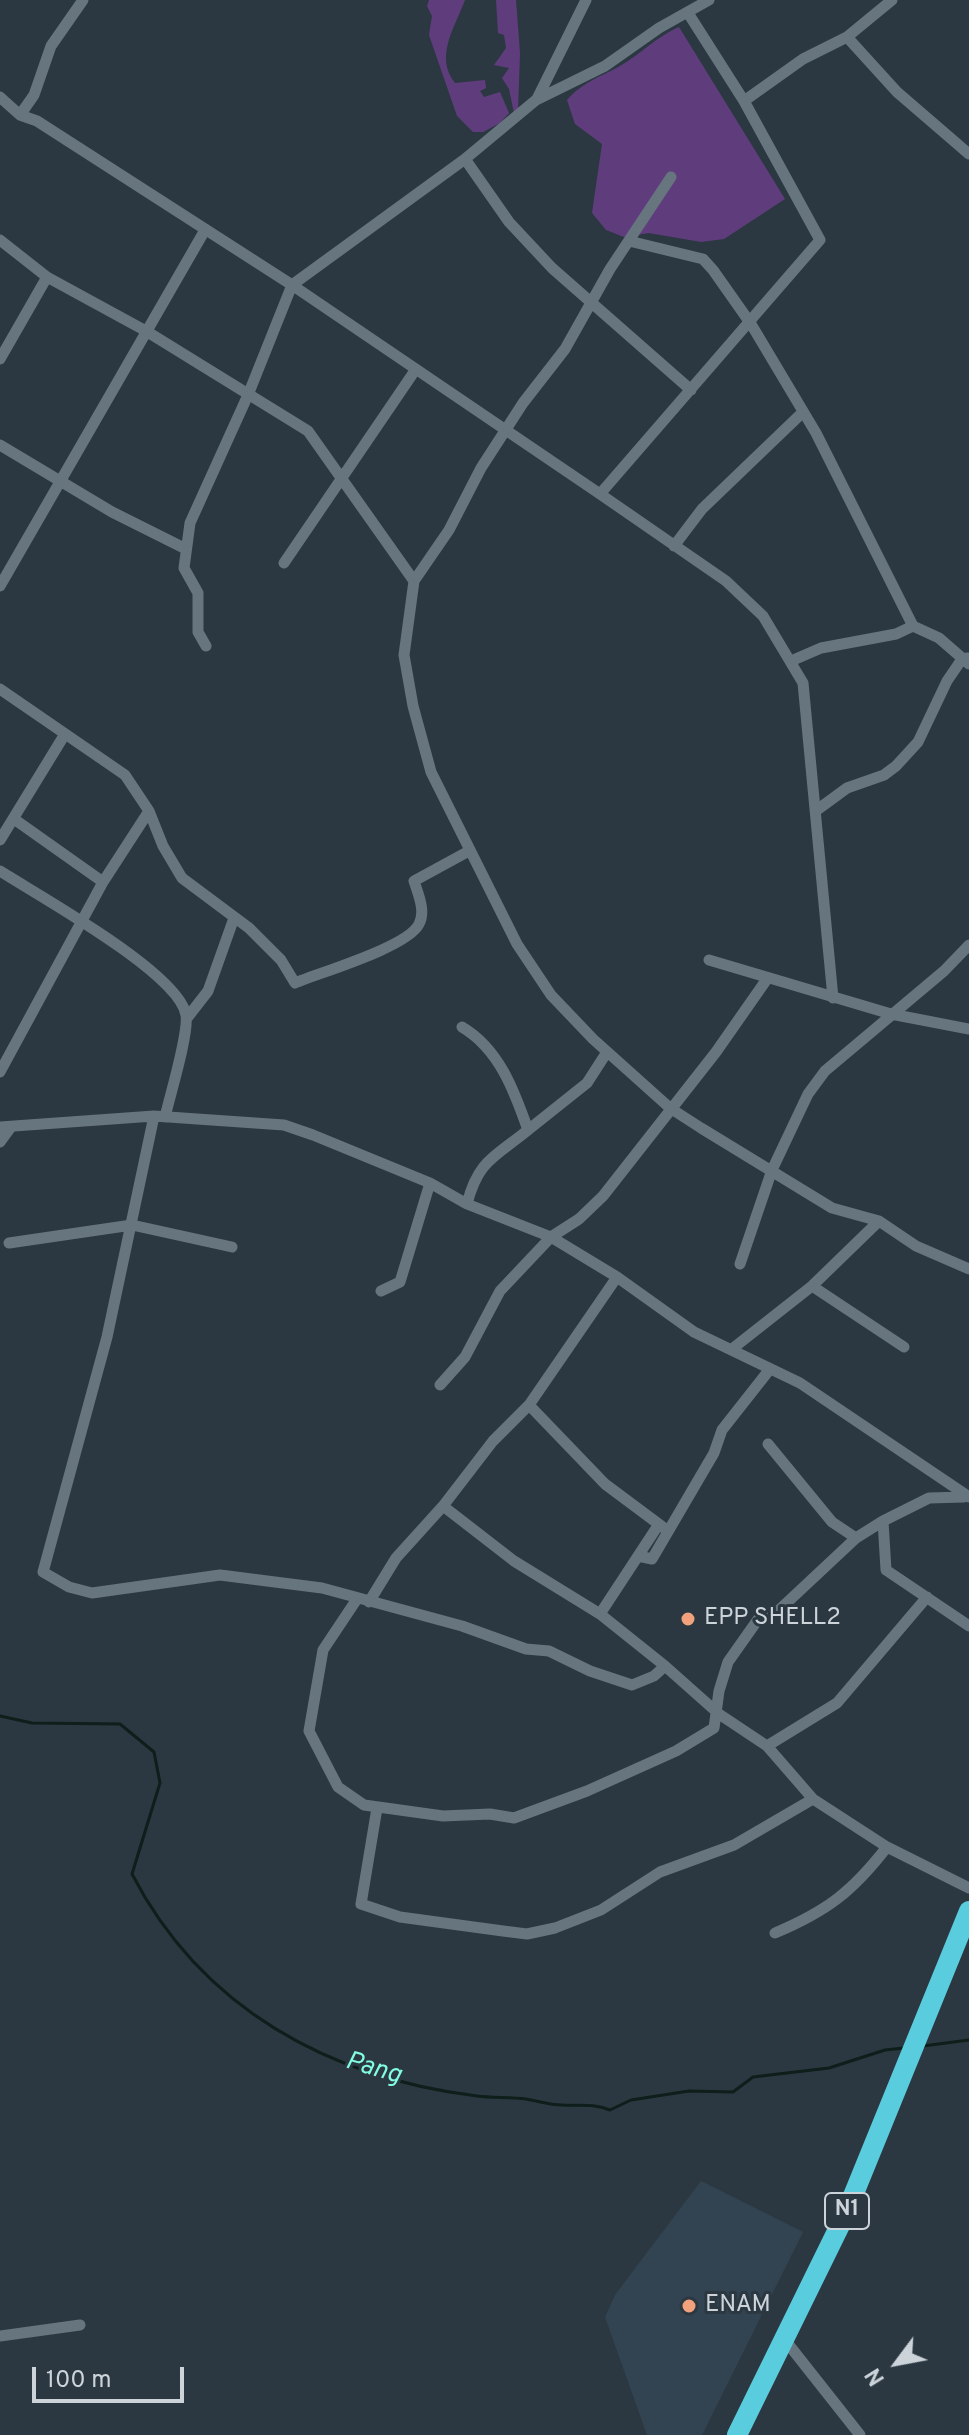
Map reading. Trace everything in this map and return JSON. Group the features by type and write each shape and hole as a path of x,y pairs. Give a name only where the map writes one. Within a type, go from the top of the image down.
{"highway":[{"name":"N1","path":"737,2435 846,2213 898,2078 969,1911"}],"street":[{"path":"20,115 34,95 51,46 83,0"},
{"path":"536,100 586,0"},
{"path":"206,646 198,632 198,593 184,568 184,548 190,523 248,395 292,285 465,159 536,100 605,66 659,28 709,0"},
{"path":"744,101 803,59 847,37 892,0"},
{"path":"600,494 751,324 820,240 744,101 688,13"},
{"path":"847,37 897,92 969,154"},
{"path":"0,97 20,115 37,121 292,285 600,494 726,581 763,616 803,683 833,998"},
{"path":"465,159 509,222 593,304 691,390"},
{"path":"671,177 565,349 523,403 414,581 404,655 413,706 431,772 517,944 551,995 607,1052 670,1108 832,1208 879,1221 916,1246 969,1269"},
{"path":"0,586 205,230"},
{"path":"0,240 47,277 146,331 308,431 414,581"},
{"path":"629,241 703,259 751,324 849,495 913,626 939,638 967,660 947,681 918,742 896,766 884,775 847,788 817,810"},
{"path":"0,359 47,277"},
{"path":"284,563 416,369"},
{"path":"674,546 702,509 802,413"},
{"path":"0,445 112,512 184,548"},
{"path":"791,661 821,648 896,634 913,626"},
{"path":"0,689 125,775 149,811 163,846 182,878 281,960 295,983 399,942 419,926 422,912 414,881 469,851"},
{"path":"0,840 65,734"},
{"path":"0,1072 103,882 149,811"},
{"path":"14,819 103,882"},
{"path":"0,871 152,970 181,999 187,1018"},
{"path":"234,918 208,991 187,1018 132,1225 72,1476 43,1572 69,1587 92,1593 220,1575 322,1588 462,1626 526,1649 549,1651 590,1671 632,1685 654,1676 665,1666"},
{"path":"740,1264 772,1170 808,1094 825,1071 944,971 969,945"},
{"path":"709,960 891,1014 969,1029"},
{"path":"440,1385 465,1357 500,1291 551,1237 579,1219 603,1196 767,979"},
{"path":"462,1027 480,1038 495,1056 528,1130"},
{"path":"467,1204 474,1177 494,1155 587,1083 607,1052"},
{"path":"0,1142 6,1127 160,1117 284,1125 430,1183 467,1204 551,1237 617,1277 694,1332 800,1383 969,1497"},
{"path":"381,1291 400,1282 430,1183"},
{"path":"732,1349 812,1286 879,1221"},
{"path":"9,1243 132,1225 232,1247"},
{"path":"617,1277 529,1405 493,1441 323,1650 309,1731 338,1787 364,1805 514,1818 587,1791 676,1751 714,1728 719,1714 719,1691 728,1662 759,1618 778,1611 856,1538 883,1521 929,1498 969,1497"},
{"path":"812,1286 904,1347"},
{"path":"600,1614 638,1556 652,1559 663,1527 714,1453 722,1430 770,1369"},
{"path":"529,1405 605,1484 663,1527"},
{"path":"768,1444 832,1522 856,1538"},
{"path":"443,1506 514,1561 632,1636 719,1714 767,1746 813,1799 887,1847 969,1888"},
{"path":"883,1521 886,1570 969,1626"},
{"path":"767,1746 837,1703 927,1597"},
{"path":"377,1808 361,1904 400,1917 527,1934 565,1925 601,1910 660,1872 734,1845 813,1799"},
{"path":"775,1933 829,1908 861,1880 887,1847"},
{"path":"0,2336 80,2325"},
{"path":"785,2340 860,2435"}],"shaded area":[{"path":"429,0 465,0 448,42 446,63 449,73 455,83 485,80 486,88 480,91 484,97 500,92 509,113 500,123 483,132 473,132 457,116 429,35 432,16 427,6"},
{"path":"496,0 516,0 520,53 518,110 514,113 509,89 502,78 509,68 494,65 506,48 504,35 498,33"},
{"path":"679,27 785,199 724,239 701,242 649,233 624,237 606,230 592,213 602,144 575,124 567,100 586,84 620,66"},
{"name":"ENAM","path":"701,2181 803,2232 702,2435 647,2435 605,2317 615,2295"}],"waterway":[{"name":"Pang","path":"0,1716 32,1723 120,1724 154,1752 160,1783 132,1874 161,1922 195,1963 233,1999 276,2029 322,2053 371,2073 423,2087 477,2096 610,2110 631,2100 689,2091 733,2092 753,2077 829,2068 885,2050 904,2048"},
{"name":"Pang","path":"923,2046 969,2040"}],"place":[{"name":"EPP SHELL2","path":"688,1619"},
{"name":"ENAM","path":"689,2306"}]}
